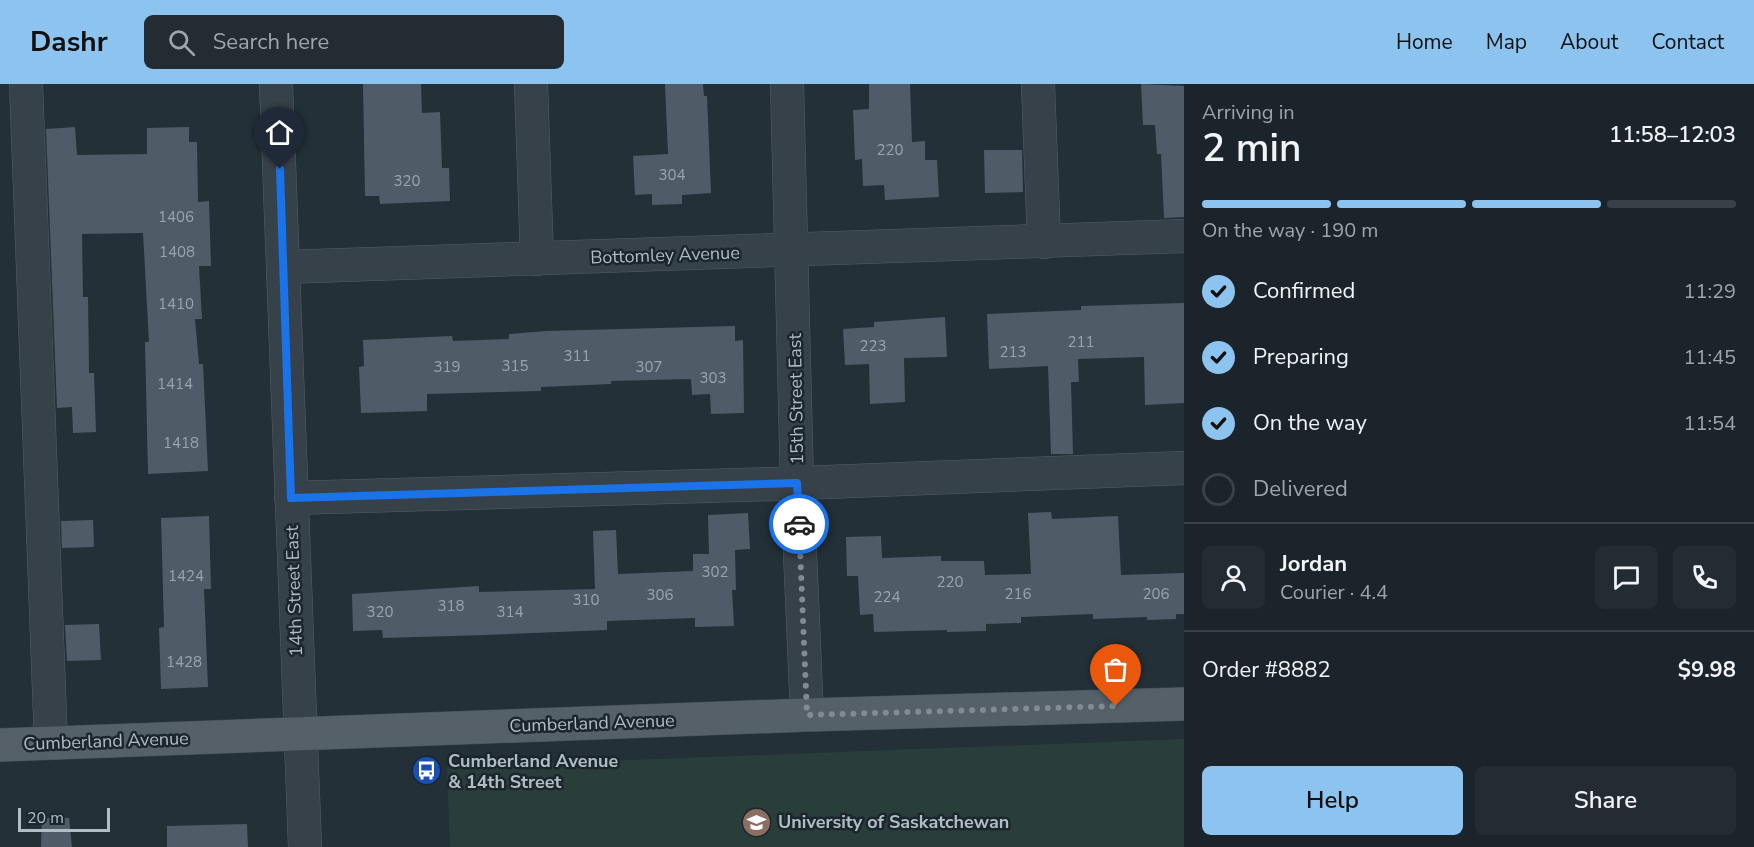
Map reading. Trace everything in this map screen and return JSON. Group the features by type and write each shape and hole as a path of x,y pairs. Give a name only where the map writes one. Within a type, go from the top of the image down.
{"main road":[{"name":"Cumberland Avenue","path":"0,745 807,715 1184,704"}],"street":[{"path":"26,84 51,743"},
{"name":"14th Street East","path":"276,84 285,267 299,733 305,847"},
{"path":"531,84 537,259"},
{"name":"15th Street East","path":"787,84 793,251 797,483 807,715"},
{"path":"1038,84 1044,242"},
{"name":"Bottomley Avenue","path":"285,267 1184,236"},
{"path":"291,498 797,483 1184,468"}],"green space":[{"name":"University of Saskatchewan","path":"1184,739 1184,847 450,847 447,767"}],"building":[{"path":"363,84 421,84 422,113 440,112 442,168 449,168 450,201 380,204 379,196 365,196"},
{"path":"665,84 703,84 704,96 707,96 711,193 682,195 682,204 652,205 652,194 635,195 633,156 668,154"},
{"path":"869,84 910,84 912,142 925,141 925,160 937,160 939,197 885,200 884,185 863,186 862,159 855,160 853,110 869,109"},
{"path":"1141,84 1184,86 1184,217 1164,218 1161,154 1157,154 1155,125 1143,125"},
{"path":"75,127 77,155 147,154 147,128 189,127 189,142 197,142 198,202 209,201 211,266 199,266 202,319 195,319 199,364 203,364 208,471 148,474 145,342 149,342 143,233 82,234 83,297 88,297 89,373 94,373 96,432 73,433 72,407 57,408 46,129"},
{"path":"984,150 1022,150 1023,192 985,193"},
{"path":"1184,303 1184,403 1145,405 1144,357 1078,359 1079,382 1071,382 1073,454 1051,454 1048,366 989,369 987,314 1081,310 1081,306"},
{"path":"945,317 947,357 904,358 905,402 870,404 869,364 845,365 843,329 874,327 874,322"},
{"path":"735,326 735,341 743,340 744,413 711,414 710,394 692,395 691,379 611,381 611,384 541,387 541,391 427,394 427,411 361,413 359,367 364,366 363,340 452,336 453,341 509,339 509,334 546,331"},
{"path":"1051,512 1052,519 1118,516 1121,575 1184,573 1184,614 1176,614 1176,619 1147,620 1147,617 1093,619 1093,614 1021,617 1021,623 986,624 986,631 947,632 947,630 874,632 873,614 860,615 858,576 847,576 846,537 881,536 882,558 941,556 941,561 984,561 985,575 1031,574 1028,513"},
{"path":"748,513 750,549 735,550 736,590 732,590 734,626 695,627 695,618 607,621 607,630 485,635 383,638 382,630 353,631 352,594 479,586 479,592 595,589 593,531 616,530 618,574 693,571 693,554 709,554 708,515"},
{"path":"209,516 211,589 204,589 208,687 161,689 159,628 164,627 161,518"},
{"path":"93,520 94,547 62,548 61,521"},
{"path":"99,624 101,660 67,661 65,625"},
{"path":"42,818 69,818 72,847 41,847"},
{"path":"247,824 248,847 167,847 167,826"}],"way so far":[{"path":"799,524 807,715 1116,706"}],"place":[{"name":"Cumberland Avenue & 14th Street","path":"427,771"},
{"name":"University of Saskatchewan","path":"757,822"}],"route":[{"path":"280,169 291,498 797,483 799,524"}]}
